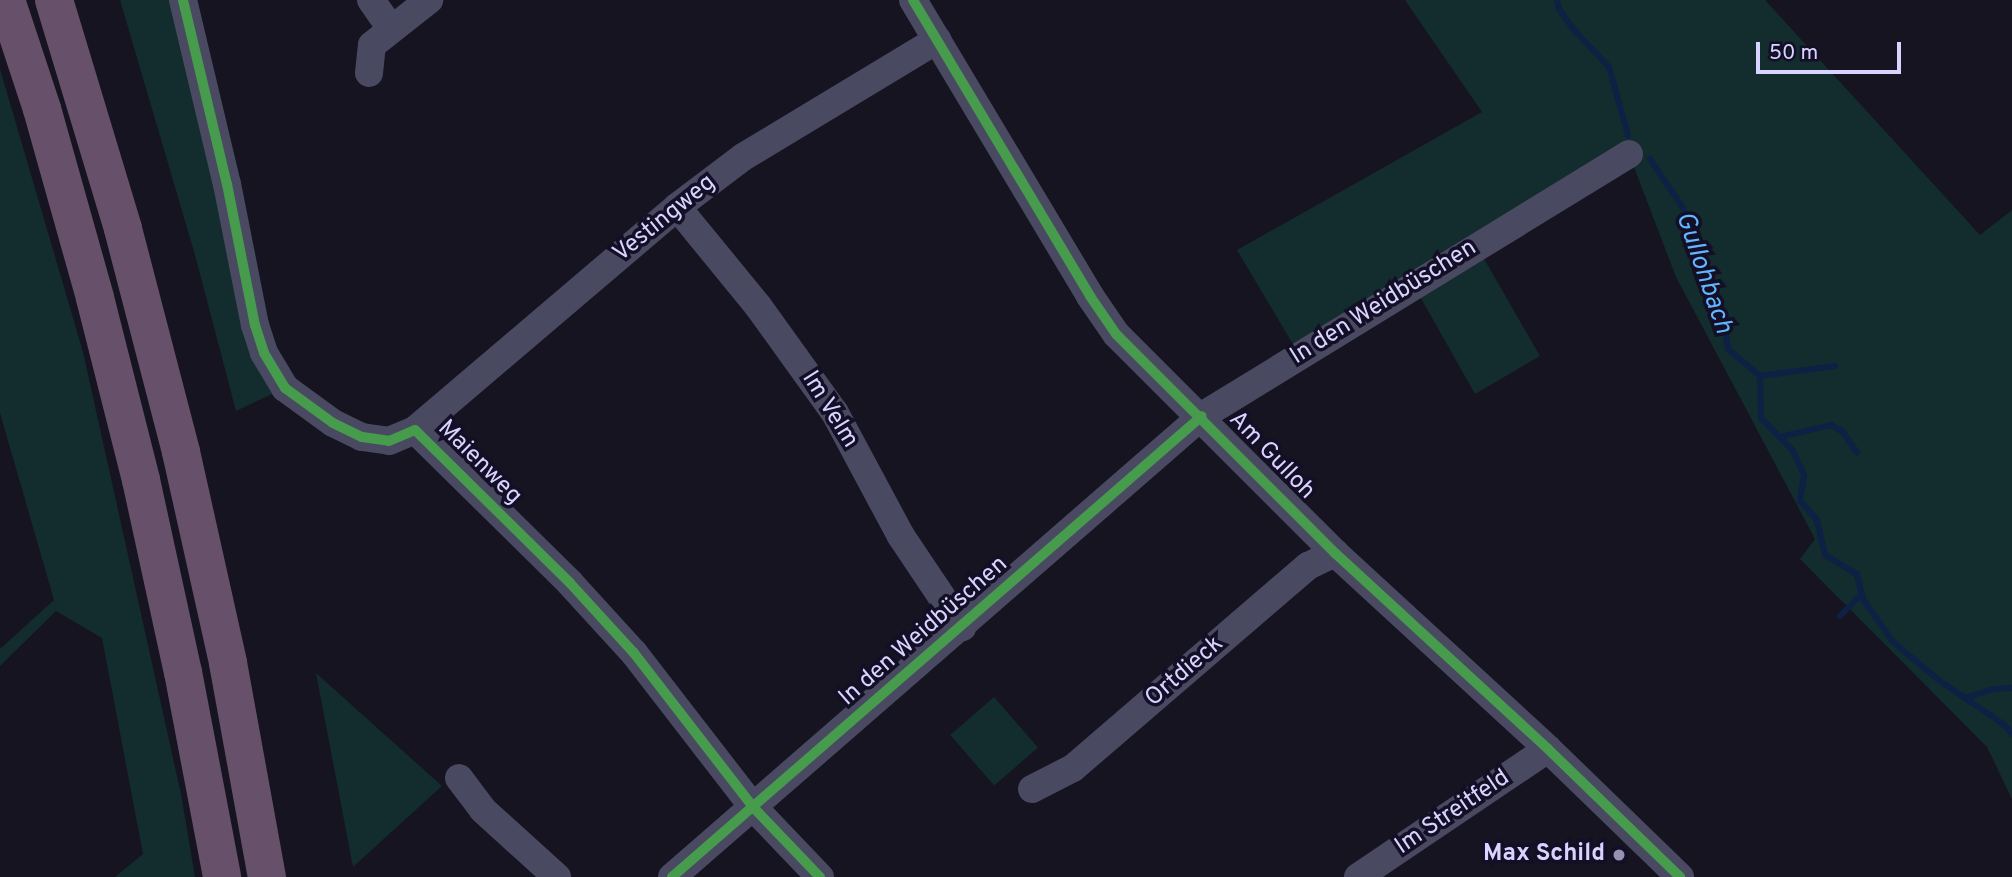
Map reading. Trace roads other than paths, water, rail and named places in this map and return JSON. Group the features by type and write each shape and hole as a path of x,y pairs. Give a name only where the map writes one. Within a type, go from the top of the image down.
{"highway":[{"path":"6,0 42,109 88,273 137,467 183,672 222,877"},
{"path":"54,0 123,229 181,452 228,663 267,877"}],"street":[{"name":"Maienweg","path":"183,0 264,353 285,388 333,423 362,437 389,441 415,430 570,583 634,653 753,807 820,877"},
{"path":"371,0 391,29"},
{"path":"369,73 372,45 429,0"},
{"name":"Am Gulloh","path":"913,0 1090,296 1116,334 1146,367 1202,416 1335,552 1548,749 1679,877"},
{"name":"Vestingweg","path":"415,430 677,207 754,149 937,40"},
{"name":"In den Weidbüschen","path":"673,877 1202,416 1629,154"},
{"name":"Im Velm","path":"677,207 758,306 835,413 901,536 962,627"},
{"name":"Ortdieck","path":"1032,789 1073,768 1308,566 1335,552"},
{"name":"Im Streitfeld","path":"1358,877 1548,749"},
{"path":"459,778 483,810 557,877"}],"waterway":[{"name":"Gullohbach","path":"1557,0 1559,9 1576,32 1609,67 1628,135"},
{"name":"Gullohbach","path":"1650,159 1683,208 1703,261 1702,281 1722,310 1728,349 1760,376 1761,418 1793,451 1804,475 1800,501 1817,520 1825,555 1857,574 1863,599 1893,642 1936,678 2003,724 2012,734"},
{"path":"1760,376 1835,366"},
{"path":"1780,437 1831,425 1843,432 1857,453"},
{"path":"1840,616 1862,593"},
{"path":"1965,698 1994,689 2012,688"}],"place":[{"name":"Max Schild","path":"1619,855"}]}
